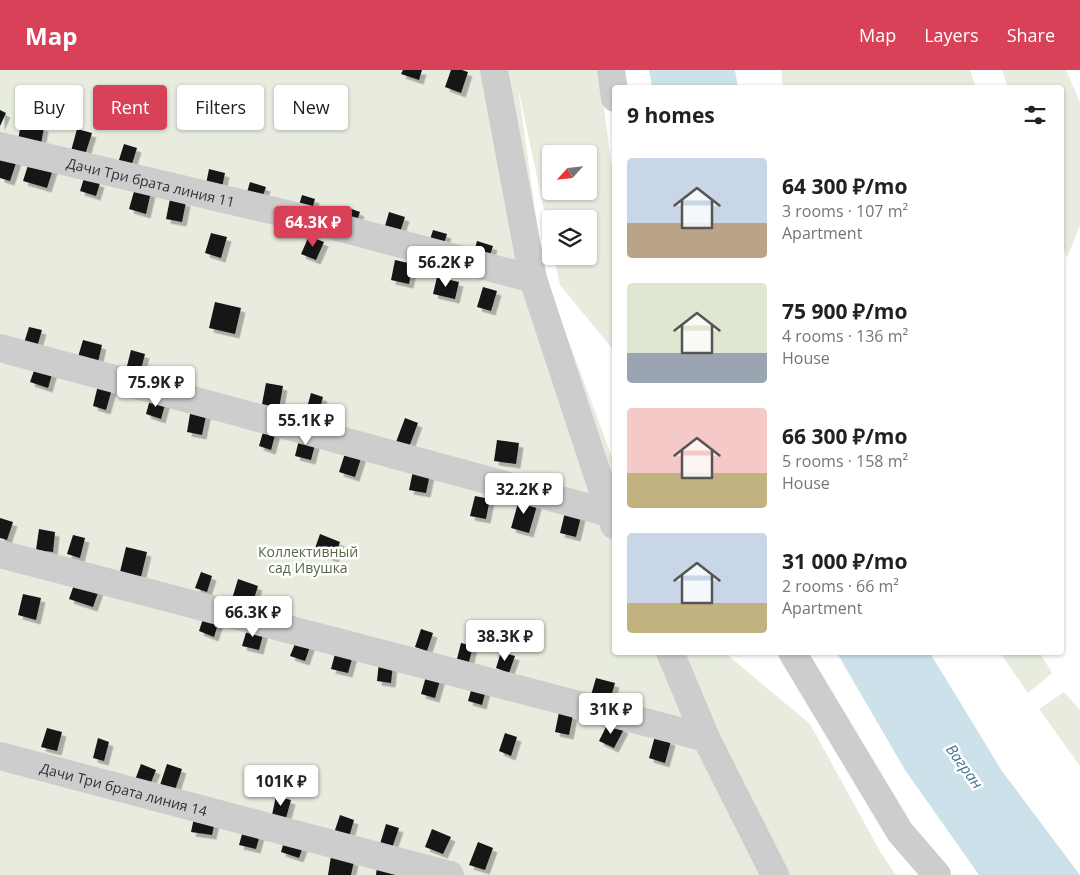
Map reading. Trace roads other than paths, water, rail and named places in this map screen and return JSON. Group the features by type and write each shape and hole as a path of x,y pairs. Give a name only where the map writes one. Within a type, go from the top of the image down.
{"street":[{"path":"494,70 533,279 612,520"},
{"path":"611,70 613,85"},
{"name":"Дачи Три брата линия 11","path":"0,146 296,216 533,279"},
{"path":"0,348 612,520"},
{"path":"0,554 706,738"},
{"path":"671,655 706,738 775,875"},
{"path":"794,655 900,832 937,875"},
{"name":"Дачи Три брата линия 14","path":"0,756 450,875"}],"water":[{"path":"649,70 735,70 738,85 652,85"},
{"name":"Вагран","path":"838,655 931,655 1002,771 1080,875 979,875 905,770"}],"park label":[{"name":"Коллективный сад Ивушка","path":"308,560"}]}
